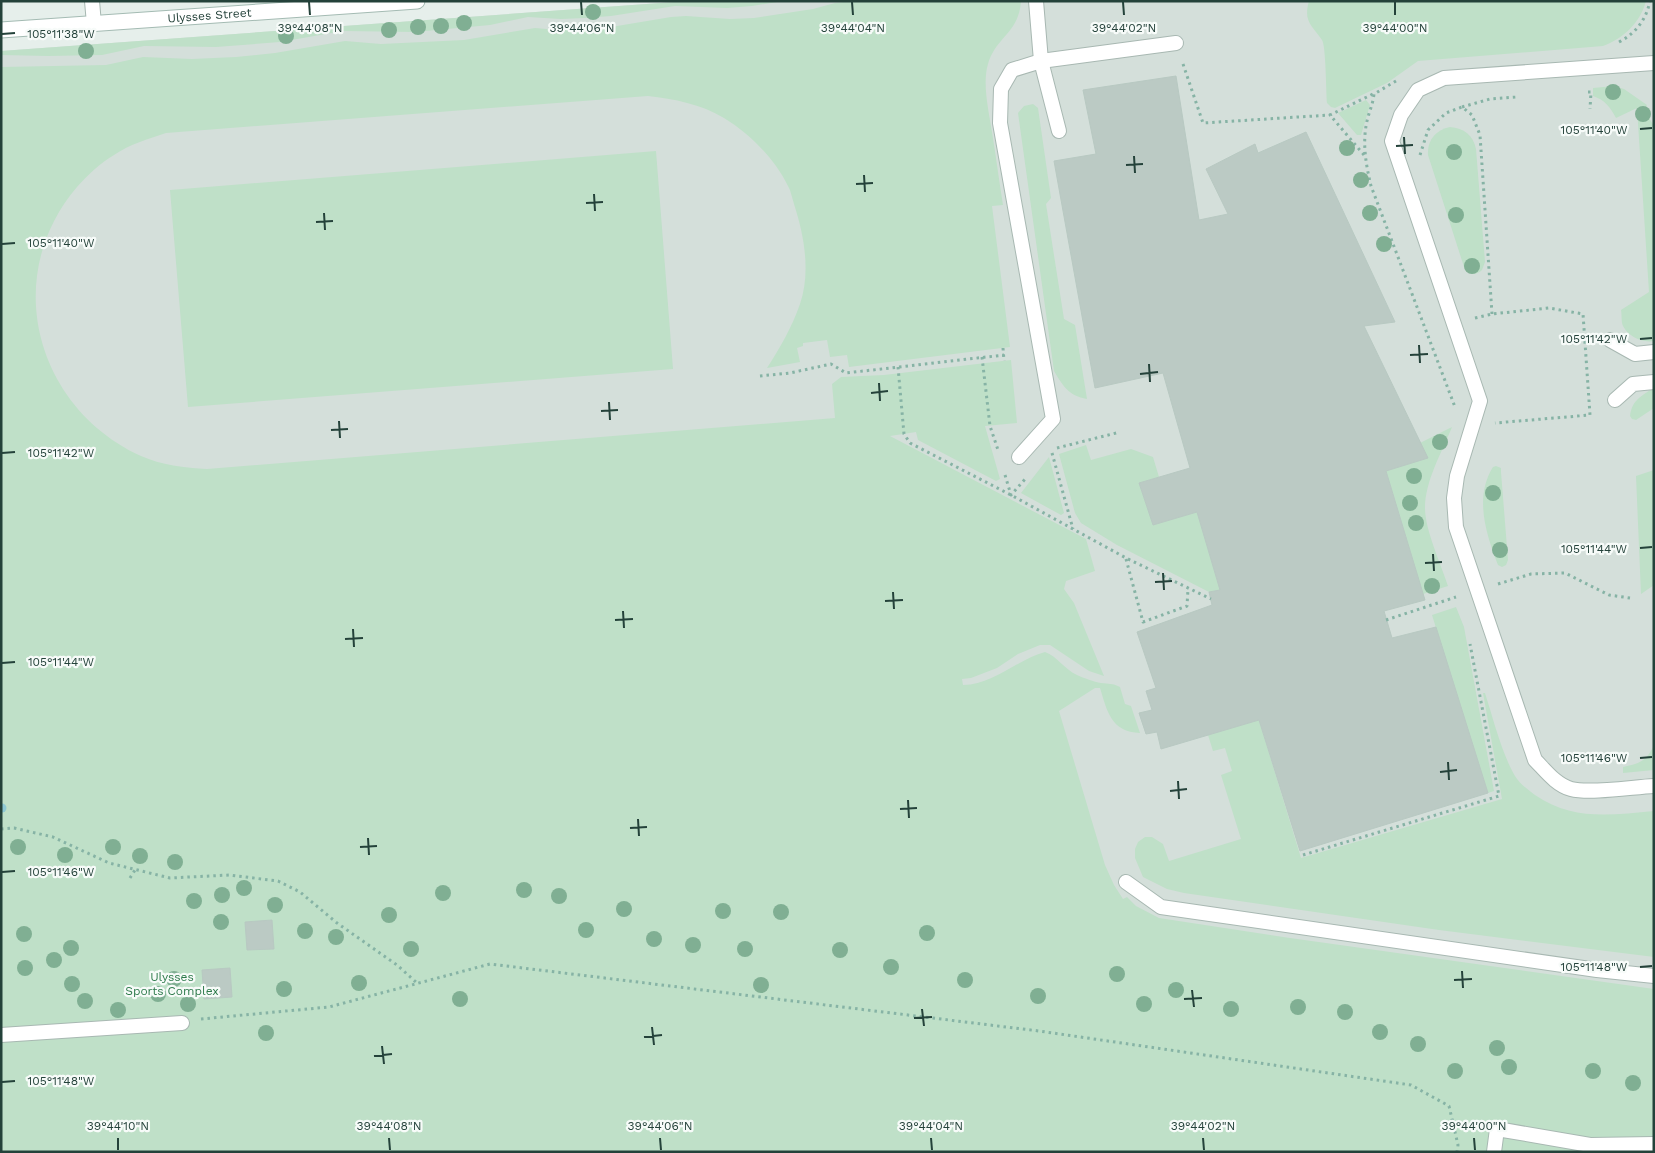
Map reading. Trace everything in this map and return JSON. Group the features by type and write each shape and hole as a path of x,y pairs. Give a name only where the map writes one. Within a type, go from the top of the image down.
{"street":[{"name":"Ulysses Street","path":"1,30 417,1"}],"lane":[{"path":"92,1 94,24"},
{"path":"1036,1 1041,61 1058,131"},
{"path":"1019,457 1053,419 1000,123 1001,89 1012,70 1041,61 1176,43"},
{"path":"1654,63 1444,78 1418,90 1401,115 1392,141 1480,401 1457,476 1454,498 1456,527 1535,760 1556,781 1570,789 1586,791 1654,786"},
{"path":"1610,340 1635,354 1654,352"},
{"path":"1615,400 1633,384 1654,382"},
{"path":"1126,882 1161,907 1597,970 1654,976"},
{"path":"1,1035 189,1021"},
{"path":"1494,1152 1498,1129 1575,1148 1654,1144"}],"path":[{"path":"1617,44 1630,36 1639,27 1647,14 1650,1"},
{"path":"1176,43 1203,123 1330,115 1374,94 1403,76"},
{"path":"1582,92 1591,92 1590,109"},
{"path":"1374,94 1366,122 1364,156 1371,186 1458,415 1496,424 1590,415 1583,314 1549,308 1528,309 1472,319 1424,324"},
{"path":"1462,107 1490,99 1518,97"},
{"path":"1330,115 1364,156"},
{"path":"1003,348 1004,361"},
{"path":"760,376 831,364 846,373 1004,355"},
{"path":"982,357 990,426"},
{"path":"898,366 904,434 910,443 1126,558 1211,600"},
{"path":"1046,427 1073,529"},
{"path":"1126,558 1143,622 1187,606 1188,588"},
{"path":"1386,620 1531,574 1566,573 1608,595 1630,598"},
{"path":"1303,855 1498,796 1469,637"},
{"path":"1,829 14,828 53,836 109,863 170,878 229,875 278,882 300,892 417,983"},
{"path":"130,878 136,870"},
{"path":"189,1021 329,1006 490,964 1039,1032 1411,1085 1450,1106 1458,1145 1457,1152"}],"shaded area":[{"path":"688,1 1654,1 1654,1008 10,792 1,667 1,51"}],"green space":[{"path":"688,1 783,1 727,8 675,6 585,18 528,17 490,25 415,32 343,31 280,42 216,47 144,46 102,55 1,55 1,51"},
{"name":"Ulysses Sports Complex","path":"852,1 1021,1 1016,21 996,47 986,72 988,107 1003,205 992,206 1010,347 849,367 847,355 830,357 827,340 803,343 803,346 797,348 800,362 767,368 793,321 800,304 805,279 806,266 803,241 798,216 789,188 768,156 743,131 724,118 706,109 687,103 648,96 166,133 126,148 99,165 77,187 53,222 40,260 36,299 41,337 54,374 76,406 105,434 141,456 157,462 173,466 207,469 835,418 832,384 841,377 884,375 1011,360 1017,423 985,426 1000,479 996,481 918,440 916,432 890,436 1086,539 1095,571 1066,581 1064,589 1074,603 1104,676 1089,671 1050,645 1040,645 1018,654 997,668 971,678 962,679 963,685 984,681 1045,652 1077,675 1095,682 1113,684 1120,687 1125,704 1131,706 1140,733 1122,729 1116,724 1108,712 1100,688 1095,688 1059,711 1105,865 1123,899 1127,897 1136,906 1159,918 1654,989 1654,1152 1,1152 1,67 106,65 143,57 192,59 236,57 275,53 345,41 381,44 464,40 535,28 558,30 611,27 686,16 730,19 754,18"},
{"path":"1309,1 1646,1 1640,16 1630,29 1618,39 1603,46 1418,61 1387,83 1335,108 1327,103 1323,44 1308,19 1307,8"},
{"path":"1614,86 1624,89 1647,105 1644,110 1654,126 1654,341 1645,341 1632,336 1622,323 1621,310 1649,292 1637,108 1616,118 1607,104 1593,96 1593,88"},
{"path":"1366,100 1370,105 1361,135 1357,135 1338,113"},
{"path":"1033,104 1038,108 1051,198 1046,204 1064,319 1075,325 1087,399 1081,398 1067,390 1054,371 1018,113 1024,106"},
{"path":"1450,127 1467,133 1473,140 1476,149 1485,262 1482,270 1476,274 1465,270 1428,155 1429,145 1433,136"},
{"path":"656,151 673,369 188,407 170,190"},
{"path":"1650,390 1654,390 1654,408 1636,420 1632,419 1630,416 1634,403"},
{"path":"1452,427 1431,477 1425,508 1430,537 1448,586 1423,594 1386,471 1427,458 1420,443"},
{"path":"1086,445 1091,460 1131,449 1153,457 1159,477 1139,483 1153,525 1197,512 1220,590 1209,592 1117,545 1081,523 1075,513 1059,454"},
{"path":"1049,457 1064,513 1061,515 1021,493"},
{"path":"1493,467 1501,468 1508,560 1506,565 1502,567 1498,565 1489,541 1483,503 1487,479"},
{"path":"1654,470 1654,585 1641,594 1636,476"},
{"path":"1456,607 1464,627 1494,791 1488,793 1432,615"},
{"path":"1483,693 1485,693 1510,767 1519,781 1535,795 1563,809 1578,813 1607,815 1654,811 1654,957 1439,930 1184,893 1167,889 1143,877 1135,858 1135,849 1138,842 1145,837 1152,837 1163,844 1169,861 1241,839 1221,775 1232,771 1225,748 1213,751 1208,735 1259,720 1301,858 1502,799"},
{"path":"1654,745 1654,770 1623,773 1623,767 1642,761"}],"building":[{"path":"1176,76 1199,220 1228,214 1206,169 1255,144 1258,153 1306,132 1395,322 1364,326 1428,458 1386,471 1425,600 1384,611 1392,638 1436,627 1488,793 1300,851 1259,720 1161,749 1157,732 1146,734 1139,713 1152,710 1146,691 1156,688 1137,632 1212,605 1209,592 1220,590 1197,512 1153,525 1139,483 1190,468 1163,373 1095,388 1054,161 1096,154 1083,90"},
{"path":"272,920 274,949 247,950 245,922"},
{"path":"230,968 232,997 204,999 202,970"}]}
